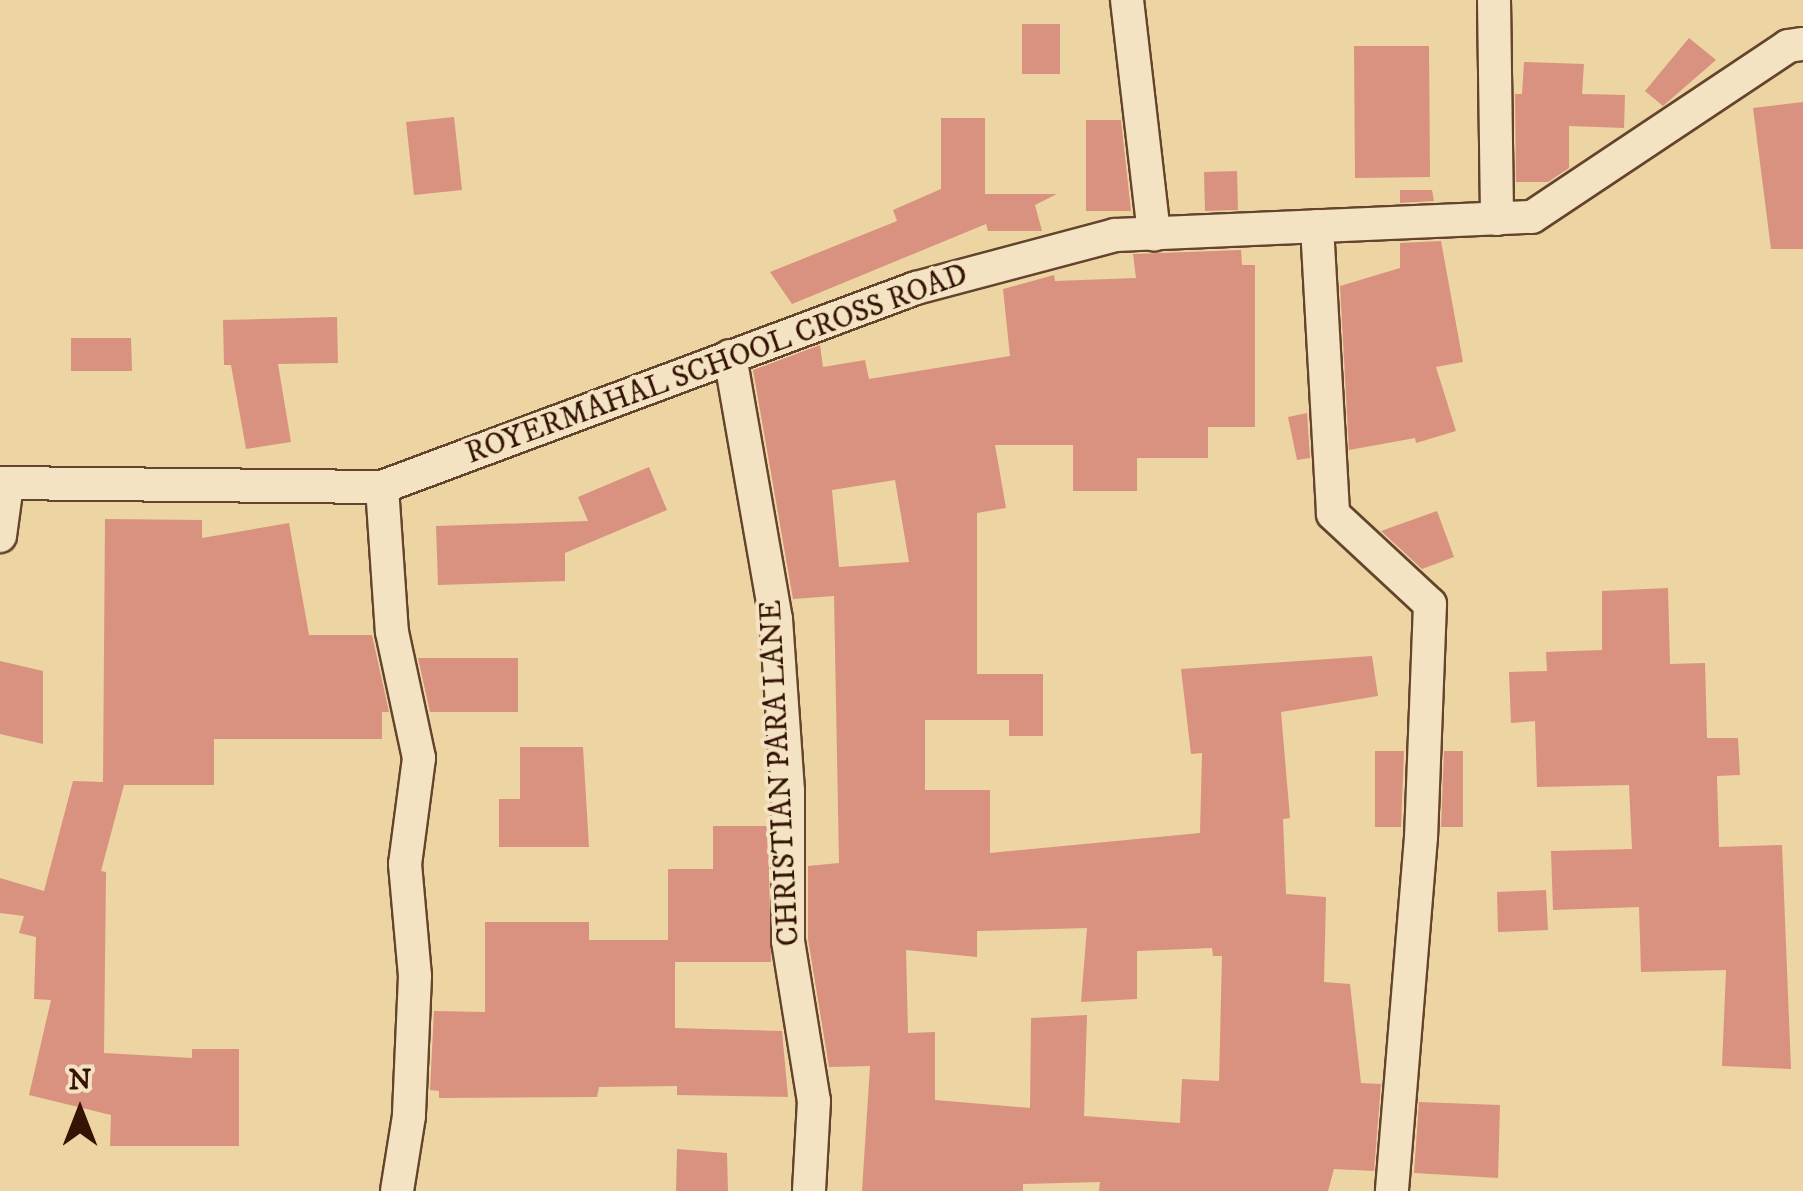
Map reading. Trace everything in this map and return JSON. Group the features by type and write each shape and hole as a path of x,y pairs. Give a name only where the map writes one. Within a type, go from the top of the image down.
{"street":[{"path":"1127,0 1154,234"},
{"path":"1494,0 1496,218"},
{"name":"ROYERMAHAL SCHOOL CROSS ROAD","path":"4,483 382,487 916,288 1115,235 1532,216 1788,46 1803,44"},
{"path":"1317,226 1332,514 1430,604 1420,837 1392,1191"},
{"name":"CHRISTIAN PARA LANE","path":"730,356 776,619 788,792 788,941 814,1101 809,1191"},
{"path":"0,536 4,483"},
{"path":"382,487 392,632 419,758 405,864 416,976 409,1116 396,1191"}],"building":[{"path":"1022,24 1060,24 1060,74 1022,74"},
{"path":"1689,38 1716,60 1663,106 1645,91"},
{"path":"1354,46 1429,46 1430,177 1355,178"},
{"path":"1524,62 1584,64 1582,94 1625,95 1624,128 1569,126 1569,168 1548,182 1516,182 1515,94 1522,94"},
{"path":"1803,102 1803,249 1771,249 1753,108"},
{"path":"454,117 462,190 414,195 406,122"},
{"path":"941,118 985,118 985,194 1057,194 1035,205 1042,231 988,231 986,224 792,304 770,272 897,221 893,210 941,189"},
{"path":"1086,120 1121,120 1131,211 1086,211"},
{"path":"1237,171 1238,210 1205,211 1204,172"},
{"path":"1400,190 1432,190 1434,201 1400,203"},
{"path":"1441,241 1463,362 1436,367 1456,431 1416,443 1415,438 1349,450 1340,286 1400,268 1400,243"},
{"path":"1241,250 1242,265 1255,265 1255,427 1208,427 1208,458 1137,458 1137,491 1073,491 1073,445 995,445 1006,508 977,513 977,674 1043,674 1043,736 1009,736 1009,720 925,720 925,790 990,790 990,853 1200,833 1202,753 1191,754 1181,669 1372,656 1378,696 1281,712 1290,818 1283,819 1286,894 1326,897 1324,982 1350,984 1361,1083 1381,1084 1374,1171 1334,1169 1328,1191 1099,1191 1100,1182 1023,1184 1023,1191 862,1191 870,1066 829,1067 808,939 808,866 839,863 834,596 793,599 753,370 820,345 823,367 865,360 869,379 1010,356 1003,289 1054,275 1055,281 1136,278 1133,254","holes":["895,480 909,562 839,567 832,490","1087,928 1081,1002 1137,999 1137,951 1212,948 1213,956 1222,956 1219,1081 1182,1079 1180,1123 1084,1116 1087,1015 1031,1018 1030,1108 935,1100 935,1032 908,1033 906,950 977,957 977,931"]},
{"path":"337,317 338,363 278,364 291,442 246,449 231,365 224,365 223,320"},
{"path":"71,338 131,338 132,371 71,371"},
{"path":"1307,413 1310,458 1297,460 1288,417"},
{"path":"649,467 667,510 565,553 565,581 438,585 436,526 588,521 578,497"},
{"path":"1437,511 1454,557 1422,569 1381,531"},
{"path":"105,519 202,520 202,538 289,523 309,635 372,635 389,712 382,712 382,739 214,739 214,785 124,785 101,871 106,872 104,1053 192,1058 192,1049 239,1049 239,1146 110,1146 111,1115 29,1095 51,1000 34,999 36,937 19,933 24,916 0,913 0,878 44,891 73,781 103,782"},
{"path":"1668,588 1670,664 1705,663 1707,738 1738,738 1740,775 1717,776 1719,847 1782,845 1791,1069 1722,1066 1726,970 1641,972 1639,907 1553,910 1551,851 1632,849 1629,785 1537,787 1535,721 1511,723 1509,672 1547,671 1546,652 1602,650 1602,591"},
{"path":"418,658 518,658 518,712 430,712"},
{"path":"0,661 43,671 43,744 0,734"},
{"path":"520,747 583,747 589,847 499,847 499,799 520,799"},
{"path":"1375,751 1404,751 1401,827 1375,827"},
{"path":"1444,751 1463,751 1463,827 1441,827"},
{"path":"713,826 768,826 771,962 675,962 675,1028 782,1031 788,1097 677,1095 677,1086 599,1087 597,1097 439,1098 439,1091 430,1090 434,1011 485,1012 485,922 589,922 589,940 668,940 668,869 713,869"},
{"path":"1546,890 1548,930 1498,932 1497,892"},
{"path":"1419,1102 1500,1105 1498,1178 1414,1173"},
{"path":"677,1149 727,1153 728,1191 676,1191"}]}
